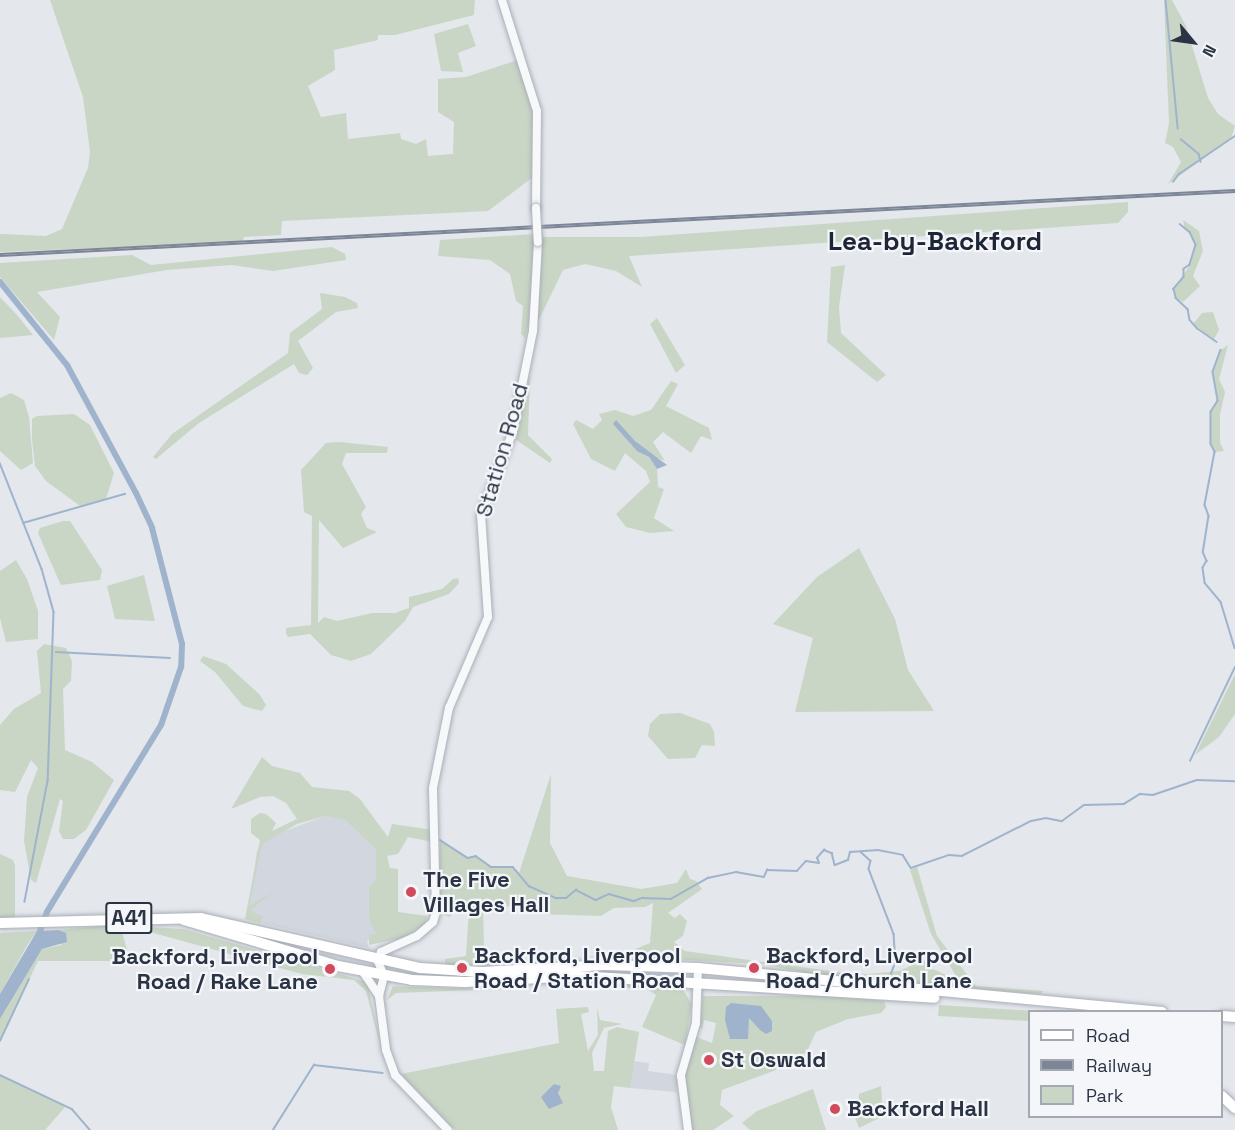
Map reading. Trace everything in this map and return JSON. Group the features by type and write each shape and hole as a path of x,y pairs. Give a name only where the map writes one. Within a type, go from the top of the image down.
{"main road":[{"name":"A41","path":"0,923 201,918 261,929 378,961 458,972 605,965 698,968 833,984 1138,1009"},
{"name":"A41","path":"184,920 363,972 441,982 578,976 1103,1010"},
{"path":"1223,1098 1235,1108"}],"street":[{"name":"Station Road","path":"378,961 384,948 417,936 433,922 436,912 433,788 449,708 488,617 482,515 513,431 533,331 538,242 537,111 502,0"},
{"path":"392,963 389,952 393,944"},
{"path":"378,961 384,976 379,996 386,1050 396,1075 448,1130"},
{"path":"688,1130 681,1075 696,1023 698,968"},
{"path":"363,972 379,996"}],"shaded area":[{"path":"325,816 345,820 376,850 376,880 369,886 376,935 367,941 369,948 247,920 257,851 263,839"},
{"path":"632,1061 649,1063 648,1071 677,1075 677,1092 630,1088"}],"green space":[{"path":"50,0 475,0 474,15 395,35 378,35 378,40 334,50 335,70 308,86 321,117 346,113 348,139 400,133 401,139 416,144 426,139 428,156 453,154 454,122 438,112 438,79 466,77 518,60 534,109 533,177 488,211 282,221 281,235 244,237 243,242 0,252 0,234 46,236 62,229 88,168 90,152 83,97"},
{"path":"1164,0 1172,0 1186,26 1208,98 1218,114 1235,126 1231,139 1168,184 1181,162 1173,147 1165,143 1169,123"},
{"path":"468,24 476,46 458,53 463,72 441,71 434,34"},
{"path":"1128,202 1128,212 1118,223 629,256 642,287 616,271 585,264 563,270 535,328 542,237 641,237"},
{"path":"1183,220 1199,231 1203,251 1193,276 1200,286 1183,302 1176,298 1174,289 1190,265 1196,245 1190,232 1185,230"},
{"path":"535,234 532,313 525,338 521,334 523,306 516,301 510,274 490,260 438,256 440,240"},
{"path":"332,247 345,254 346,260 273,271 231,265 167,270 37,292 60,317 54,340 0,277 0,263 132,255 151,265"},
{"path":"845,265 839,307 841,333 886,375 877,382 827,342 831,267"},
{"path":"320,293 345,297 357,303 358,308 336,312 298,341 313,368 307,375 299,373 294,364 199,423 156,459 153,457 172,434 288,353 290,333 322,309"},
{"path":"0,297 17,315 33,335 0,338"},
{"path":"1213,312 1219,330 1214,339 1193,324 1202,313"},
{"path":"657,318 685,365 676,373 650,324"},
{"path":"1228,345 1219,379 1225,392 1220,414 1220,443 1224,451 1215,452 1211,444 1211,412 1218,401 1213,372 1221,350"},
{"path":"530,375 528,435 552,459 550,463 515,439"},
{"path":"671,381 678,384 666,406 709,428 712,440 701,436 691,453 663,432 653,442 665,461 652,456 635,441 630,444 649,457 657,469 658,487 664,489 654,518 674,531 650,533 626,527 616,514 650,482 646,471 625,453 615,471 591,459 573,424 576,420 593,429 602,420 599,414 615,410 633,416 651,410"},
{"path":"11,393 24,400 29,417 33,463 21,470 0,451 0,398"},
{"path":"74,414 90,425 114,473 106,499 80,506 46,481 35,466 32,440 32,419 37,416"},
{"path":"339,442 388,447 387,453 346,453 342,464 366,507 361,514 367,528 377,532 343,548 319,520 318,623 324,617 337,621 372,613 395,613 409,608 409,597 442,589 453,579 458,578 459,583 449,594 413,607 405,621 371,654 351,661 331,655 310,634 288,637 286,633 286,628 311,625 312,516 304,512 301,470 326,443"},
{"path":"70,521 102,570 100,580 61,585 38,533 40,528"},
{"path":"859,548 895,619 908,670 934,711 795,712 813,638 773,624 817,577"},
{"path":"16,560 27,579 38,611 38,639 6,642 0,618 0,571"},
{"path":"144,575 155,621 115,619 107,586"},
{"path":"44,644 66,648 72,661 71,681 63,689 65,750 92,762 114,780 86,830 74,839 63,839 59,831 63,801 60,799 36,883 31,880 24,841 27,797 38,768 31,760 15,792 0,790 0,725 14,709 41,693 37,651"},
{"path":"203,656 226,664 260,695 266,705 262,711 243,706 215,672 200,661"},
{"path":"1235,674 1235,714 1219,737 1195,755"},
{"path":"680,713 710,724 714,732 715,746 702,745 695,758 668,759 648,736 650,724 660,714"},
{"path":"262,757 272,766 300,773 312,787 349,791 360,799 388,837 392,824 433,830 433,842 408,837 398,854 387,856 390,868 398,869 398,912 427,916 425,924 403,938 369,945 369,935 376,934 369,919 369,886 376,880 376,850 345,820 325,816 297,824 262,844 249,906 275,891 250,910 263,917 260,923 245,919 260,840 251,833 251,819 260,813 266,814 276,823 272,831 297,819 286,803 273,796 260,797 231,809"},
{"path":"551,774 550,843 567,876 641,889 677,883 686,869 690,879 696,881 702,889 668,913 675,918 680,914 687,921 683,936 674,942 685,951 859,975 899,971 919,962 920,956 931,968 959,981 931,934 910,870 917,867 937,936 976,986 1043,991 1041,994 1024,993 835,978 760,964 632,957 633,950 650,943 653,903 645,907 614,908 601,916 535,914 526,908 483,904 484,949 477,962 510,958 511,967 483,969 445,965 445,959 466,956 469,909 457,906 450,917 438,913 440,840 468,857 476,856 491,867 513,867 519,873"},
{"path":"0,854 13,860 15,866 15,918 0,918"},
{"path":"120,924 127,950 118,961 38,961 0,1041 0,1019 42,949 61,945 63,931 59,930"},
{"path":"128,926 183,929 367,982 384,1059 366,991 354,980 302,974"},
{"path":"37,931 28,944 0,994 0,933"},
{"path":"624,983 647,983 683,990 692,1004 685,1045 642,1027 656,995 647,989 629,988"},
{"path":"393,986 504,989 396,993 387,1000"},
{"path":"703,996 839,996 884,1001 886,1007 881,1013 848,1019 816,1032 806,1053 783,1057 776,1070 722,1090 720,1105 734,1116 713,1130 691,1130 684,1071 696,1037 712,1043 716,1023 704,1020 702,1029 699,1027"},
{"path":"939,1005 1028,1011 1028,1021 938,1016"},
{"path":"588,1007 589,1012 581,1014 588,1051 598,1035 597,1008 600,1020 622,1024 604,1028 592,1053 594,1071 604,1071 608,1031 617,1027 639,1032 630,1088 614,1086 611,1107 618,1130 455,1130 401,1074 559,1043 556,1009"},
{"path":"0,1075 66,1106 45,1130 0,1130"},
{"path":"881,1086 883,1116 859,1128 850,1104 859,1101 859,1094"},
{"path":"813,1089 826,1130 750,1130 742,1123 757,1111"}],"water":[{"path":"616,420 635,441 667,465 657,469 649,457 637,451 613,424"},
{"path":"59,930 66,933 67,942 42,949 0,1019 0,994 37,931"},
{"path":"731,1003 761,1006 772,1021 772,1031 766,1034 749,1018 748,1039 730,1039 725,1020 726,1007"},
{"path":"554,1084 561,1086 558,1093 563,1103 549,1109 541,1097"}],"waterway":[{"path":"1166,0 1178,128"},
{"path":"1173,182 1179,174 1235,136"},
{"path":"1181,139 1199,154 1201,162"},
{"path":"1180,224 1190,232 1196,245 1190,265 1184,269 1184,277 1174,289 1176,298 1188,309 1190,320 1197,328 1217,342"},
{"path":"0,282 67,365 136,493 152,528 182,644 181,667 161,725 47,912 38,937"},
{"path":"1221,350 1213,372 1218,401 1211,412 1211,444 1215,452 1205,505 1209,516 1203,552 1207,561 1203,568 1205,583 1221,602 1235,648"},
{"path":"0,463 42,569 54,612 48,781 25,902"},
{"path":"23,523 125,494"},
{"path":"56,652 170,658"},
{"path":"1190,761 1235,667"},
{"path":"440,840 468,858 476,856 491,867 513,867 529,886 556,898 566,898 576,890 596,900 609,894 634,901 642,898 671,899 708,878 736,872 764,877 767,870 797,871 806,861 819,863 817,858 824,850 832,853 835,865 848,860 850,852 878,850 903,855 911,868 949,855 962,856 1031,821 1046,818 1062,821 1084,805 1124,804 1140,794 1153,795 1197,780 1235,781"},
{"path":"861,852 871,861 869,869 894,934 896,962 891,975"},
{"path":"0,1041 29,979"},
{"path":"273,1130 314,1065 383,1073"},
{"path":"0,1075 72,1109 90,1130"}],"railway":[{"path":"0,255 1235,191"}],"place":[{"name":"The Five Villages Hall","path":"411,892"},
{"name":"Backford, Liverpool Road / Station Road","path":"462,968"},
{"name":"Backford, Liverpool Road / Church Lane","path":"754,968"},
{"name":"Backford, Liverpool Road / Rake Lane","path":"330,969"},
{"name":"St Oswald","path":"709,1060"},
{"name":"Backford Hall","path":"835,1109"}],"district":[{"name":"Lea-by-Backford","path":"935,242"}]}
